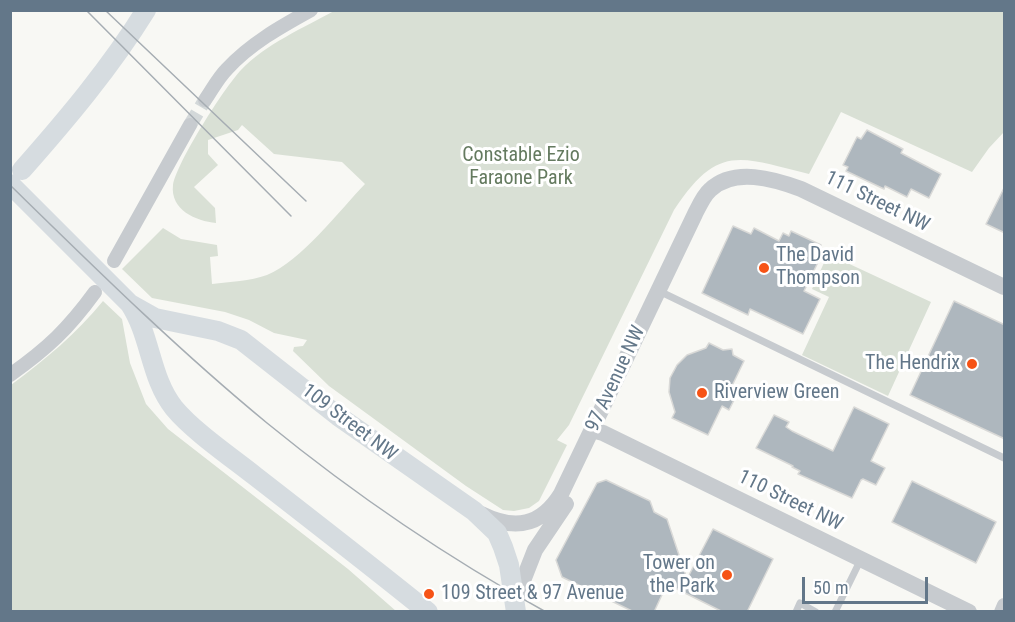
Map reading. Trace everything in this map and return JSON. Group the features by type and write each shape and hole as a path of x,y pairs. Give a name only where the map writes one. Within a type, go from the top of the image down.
{"main road":[{"path":"56,133 134,10"},
{"path":"16,177 56,133 115,59 146,10"},
{"name":"109 Street NW","path":"16,177 130,304 140,321 161,386 180,415 428,612"},
{"name":"109 Street NW","path":"130,304 155,318 218,331 242,340 345,421 474,511 497,533 503,547 509,565 515,608"},
{"path":"372,568 410,612"}],"street":[{"path":"206,100 225,71 243,53 310,10"},
{"path":"114,261 190,125"},
{"name":"111 Street NW","path":"725,180 742,177 761,178 801,189 1005,287"},
{"name":"97 Avenue NW","path":"515,608 535,550 569,500 658,290 690,223 709,190 725,180"},
{"path":"10,375 56,340 96,292"},
{"name":"97 Avenue NW","path":"474,511 493,520 509,524 522,524 543,515 553,508 597,432"},
{"name":"110 Street NW","path":"597,432 969,612"},
{"path":"1001,612 1005,605"}],"lane":[{"path":"658,290 1005,458"},
{"path":"835,612 861,559"},
{"path":"796,612 800,603 816,612"}],"green space":[{"name":"Constable Ezio Faraone Park","path":"334,11 1004,11 1004,132 972,172 841,112 809,174 765,163 732,160 704,174 674,210 569,425 557,440 567,445 539,501 529,508 514,511 503,510 466,486 329,386 293,351 294,347 303,346 307,340 274,333 249,320 225,312 152,298 122,269 163,228 181,239 217,245 218,256 210,257 212,284 267,275 293,259 306,247 365,184 342,162 274,154 242,125 238,130 208,140 208,154 218,165 194,187 215,208 216,223 200,220 186,213 173,194 176,174 183,160 233,79 261,52"},
{"path":"828,254 931,302 888,396 802,355 829,297 812,289"},
{"path":"103,301 122,319 130,363 146,404 168,429 348,569 396,611 11,611 11,385 60,346"}],"building":[{"path":"867,130 903,149 901,153 941,174 929,198 911,189 907,197 846,171 848,167 843,165 857,137 861,139"},
{"path":"1005,186 1005,233 986,224"},
{"name":"The David Thompson","path":"733,226 751,234 754,228 779,241 783,233 789,236 791,231 821,245 819,250 823,252 804,291 820,299 803,334 750,309 748,315 702,293"},
{"name":"The Hendrix","path":"954,301 1005,325 1005,439 910,395"},
{"name":"Riverview Green","path":"709,343 723,350 732,349 733,355 744,361 730,390 737,394 729,410 722,406 708,435 672,418 675,412 669,392 670,378 677,365 687,355 706,348"},
{"path":"854,407 889,424 871,461 885,468 876,485 861,480 852,498 798,474 800,471 793,466 756,448 774,415 789,422 786,427 792,431 833,451"},
{"path":"606,480 650,501 654,512 667,519 687,579 713,529 773,559 747,612 723,612 667,584 654,612 634,612 562,577 556,560 597,483"},
{"path":"912,481 996,522 976,563 892,522"}],"tunnel":[{"path":"190,125 205,100"}],"tram line":[{"path":"86,10 291,216"},
{"path":"105,10 306,201"},
{"path":"10,185 168,337 267,423 402,524 473,570 546,612"}],"place":[{"name":"The David Thompson","path":"764,268"},
{"name":"The Hendrix","path":"972,364"},
{"name":"Riverview Green","path":"702,393"},
{"name":"Tower on the Park","path":"727,575"},
{"name":"109 Street & 97 Avenue","path":"429,594"}]}
